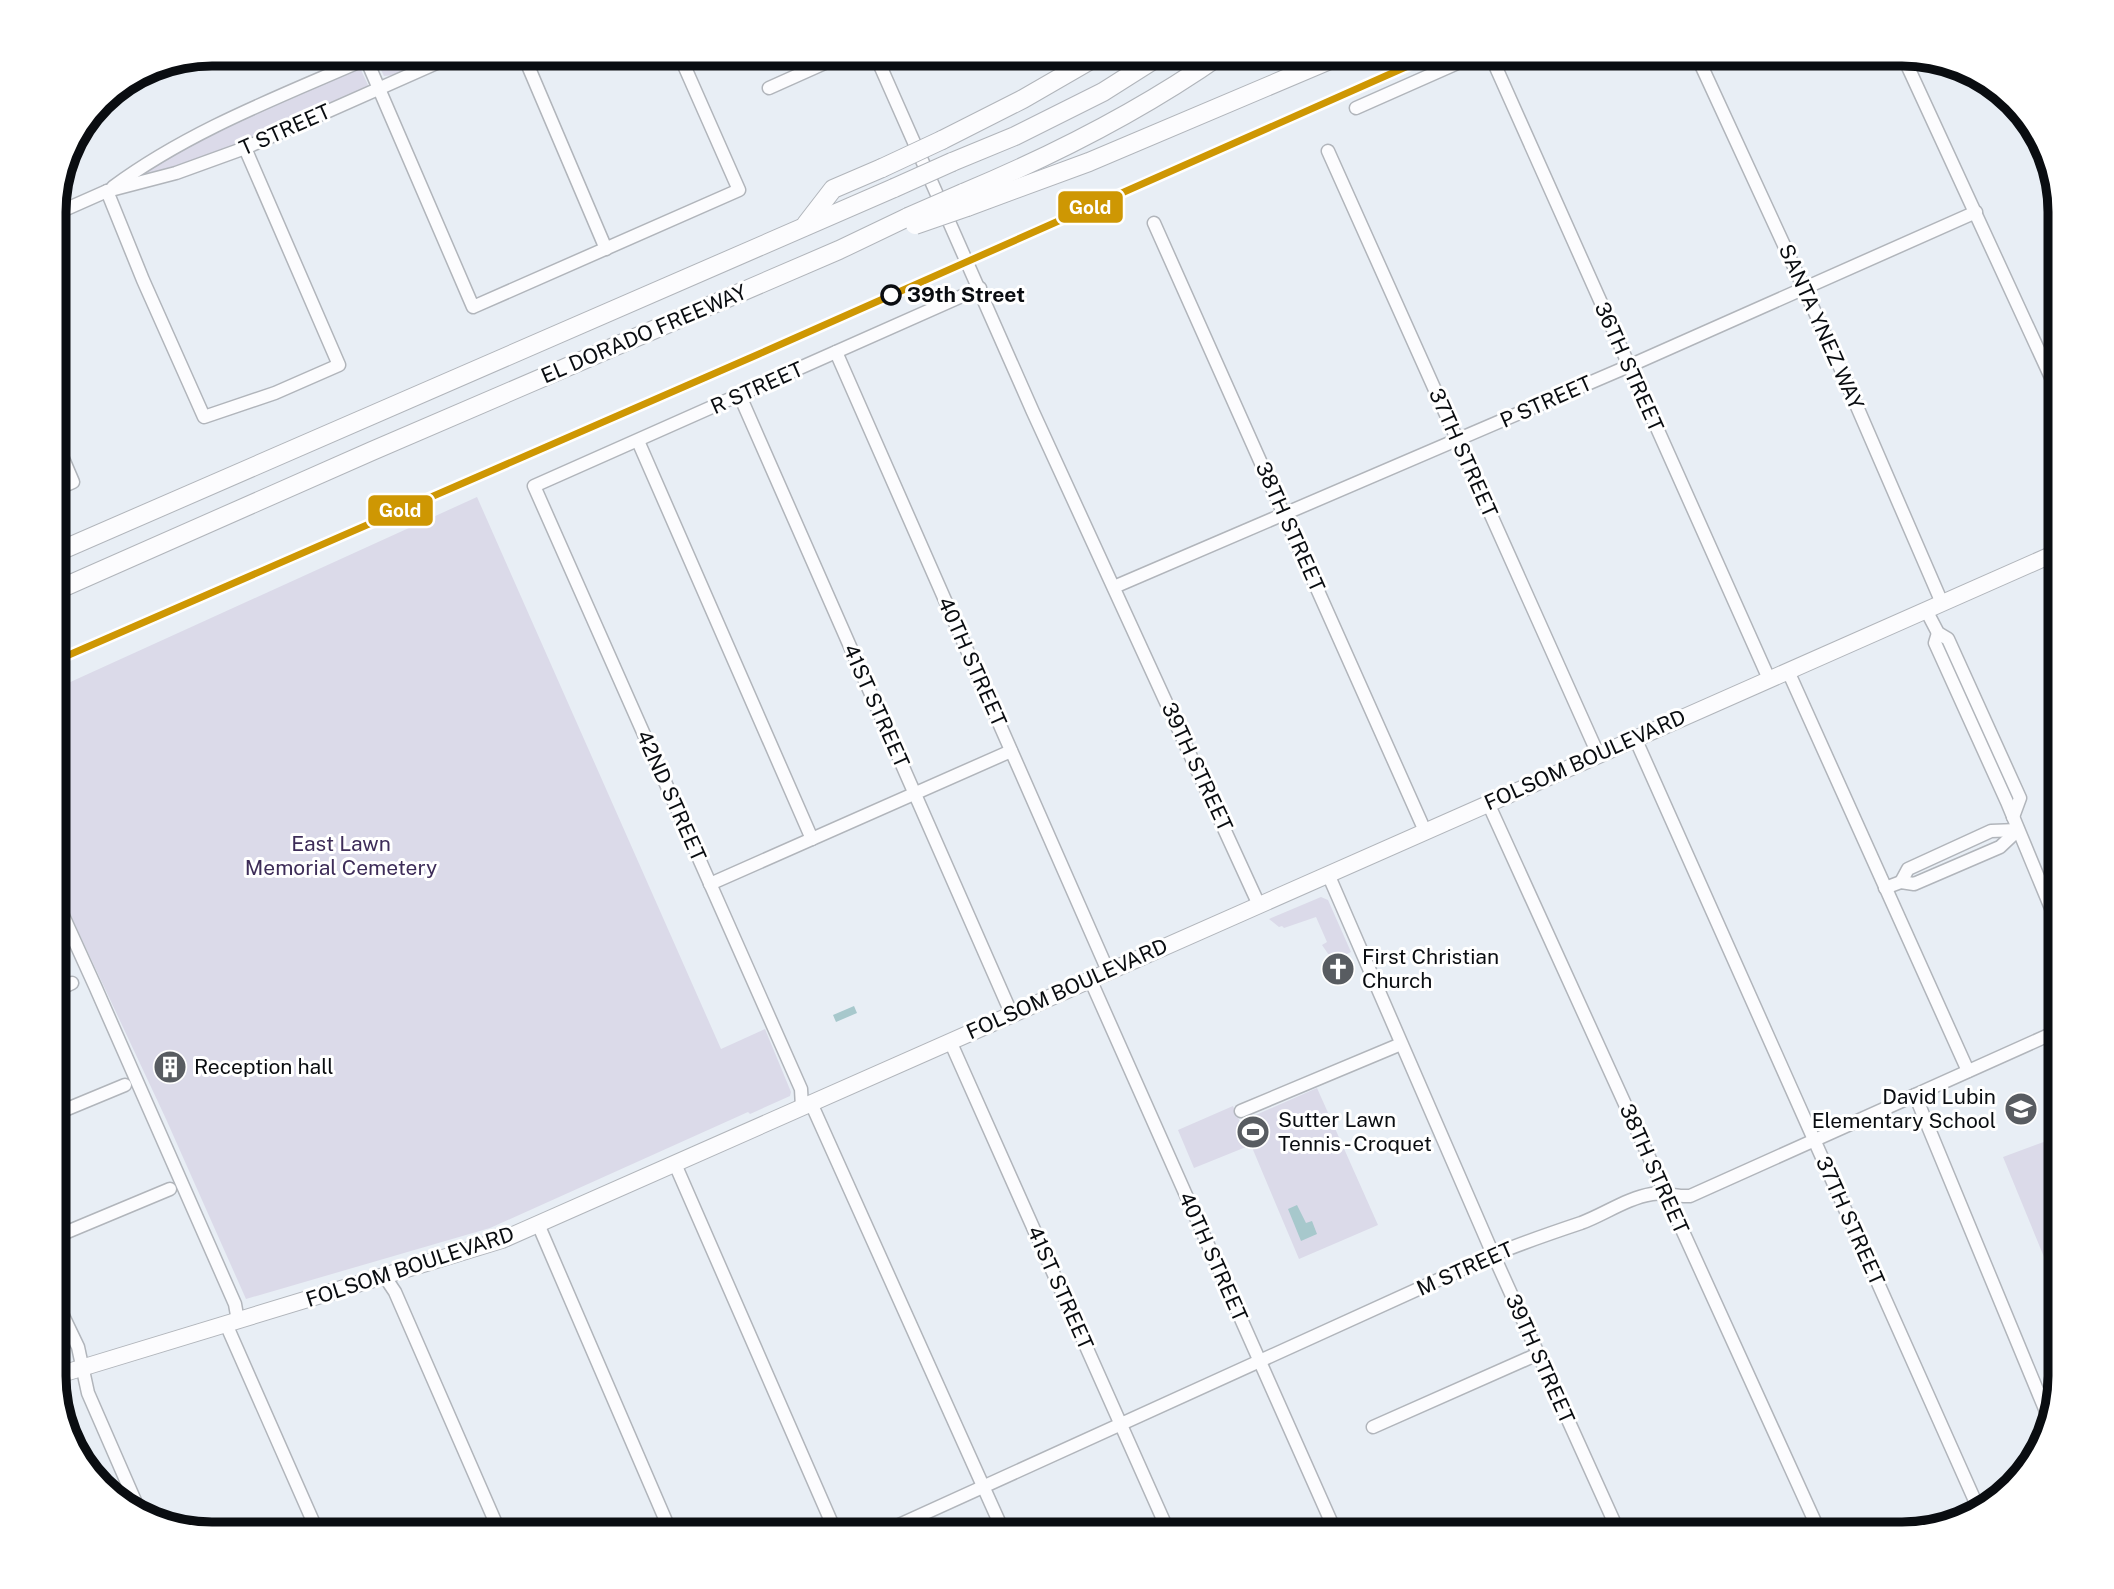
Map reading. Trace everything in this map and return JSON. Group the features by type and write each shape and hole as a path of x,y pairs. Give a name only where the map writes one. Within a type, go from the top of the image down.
{"highway":[{"path":"803,227 833,189 943,140 1079,66"},
{"name":"EL DORADO FREEWAY","path":"67,549 1016,136 1103,92 1143,66"},
{"path":"965,200 1118,119 1202,66"},
{"path":"965,200 1089,162 1314,66"},
{"name":"EL DORADO FREEWAY","path":"67,586 329,469 839,250 965,200"}],"main road":[{"name":"FOLSOM BOULEVARD","path":"67,1372 478,1249 676,1164 2048,556"}],"street":[{"path":"1356,108 1450,66"},
{"name":"36TH STREET","path":"1495,66 1769,679"},
{"name":"SANTA YNEZ WAY","path":"1702,66 1804,288 1934,606 1938,633 1935,643 2048,901"},
{"name":"T STREET","path":"107,191 145,164 197,134 345,67"},
{"path":"373,67 474,307 739,190 685,67"},
{"name":"T STREET","path":"67,209 107,191 176,173 245,148 428,67"},
{"path":"528,67 606,250"},
{"path":"769,88 817,67"},
{"name":"39TH STREET","path":"881,67 1033,412 1259,905"},
{"path":"1908,67 2048,371"},
{"path":"107,191 204,417 275,393 339,365 245,148"},
{"name":"37TH STREET","path":"1328,151 1598,754"},
{"name":"P STREET","path":"1115,587 1196,550 1457,441 1976,212"},
{"name":"38TH STREET","path":"1154,223 1425,831"},
{"name":"R STREET","path":"534,486 980,288"},
{"name":"40TH STREET","path":"836,352 1108,971"},
{"name":"41ST STREET","path":"740,396 1012,1015"},
{"path":"638,441 812,839"},
{"path":"67,468 73,482 67,485"},
{"name":"42ND STREET","path":"534,486 806,1105 999,1522"},
{"name":"SANTA YNEZ WAY","path":"1938,633 1948,639 2020,798 2013,817"},
{"path":"1788,671 1968,1071"},
{"path":"1961,698 1974,692"},
{"name":"37TH STREET","path":"1635,738 1976,1502"},
{"path":"710,884 1011,751"},
{"name":"38TH STREET","path":"1488,803 1815,1522"},
{"path":"1885,888 1901,881 1908,869 1991,831 2018,830"},
{"path":"1901,881 1914,884 2000,847 2018,830"},
{"name":"39TH STREET","path":"1328,874 1493,1255 1614,1522"},
{"path":"67,924 229,1292 232,1323 314,1522"},
{"name":"40TH STREET","path":"1090,979 1331,1522"},
{"path":"67,985 72,983"},
{"name":"M STREET","path":"906,1522 1539,1235 1582,1222 1641,1196 1690,1196 2048,1035"},
{"name":"41ST STREET","path":"950,1041 1164,1522"},
{"path":"1241,1111 1401,1044"},
{"path":"67,1109 125,1085"},
{"path":"1915,1094 2044,1407"},
{"path":"676,1164 831,1522"},
{"path":"67,1232 170,1189"},
{"path":"538,1224 666,1522"},
{"path":"385,1277 395,1292 495,1522"},
{"path":"67,1324 78,1347 88,1393 135,1500"},
{"path":"1373,1427 1538,1354"}],"green space":[{"path":"379,67 420,67 405,74 384,76"},
{"path":"361,70 369,87 237,148 139,179 139,173 180,146 346,72"},
{"name":"East Lawn Memorial Cemetery","path":"477,497 721,1049 765,1029 791,1092 790,1096 750,1114 748,1112 490,1228 246,1299 166,1119 67,908 67,684"},
{"path":"1321,897 1328,900 1351,952 1333,961 1322,945 1327,942 1316,917 1284,928 1269,919"},
{"path":"1317,1088 1378,1225 1299,1259 1251,1145 1194,1168 1178,1130 1233,1106 1240,1122"},
{"path":"2048,1140 2048,1267 2003,1157"}],"water":[{"path":"854,1006 857,1013 836,1022 833,1015"},
{"path":"1297,1205 1306,1223 1312,1221 1317,1234 1301,1241 1288,1209"}],"transit line":[{"name":"Gold","path":"67,656 759,354 1407,66"}],"place":[{"name":"39th Street","path":"891,295"},
{"name":"First Christian Church","path":"1338,969"},
{"name":"Reception hall","path":"170,1067"},
{"name":"David Lubin Elementary School","path":"2021,1109"},
{"name":"Sutter Lawn Tennis - Croquet","path":"1253,1132"}]}
